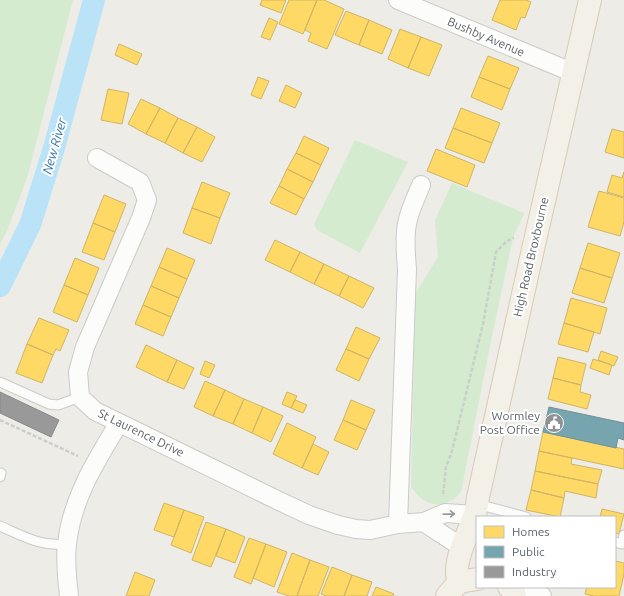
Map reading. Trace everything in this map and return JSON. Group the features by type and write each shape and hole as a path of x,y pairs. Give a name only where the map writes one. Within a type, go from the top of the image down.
{"main road":[{"name":"High Road Broxbourne","path":"461,585 456,576 461,547 476,513 536,237 590,0"}],"street":[{"name":"Bushby Avenue","path":"398,0 574,73"},
{"path":"80,397 78,372 85,347 141,218 147,200 140,182 97,158"},
{"path":"398,524 407,277 405,243 406,225 421,186"},
{"name":"St Laurence Drive","path":"80,397 95,411 277,500 309,515 338,526 370,530 398,524 424,522 445,513 476,513"},
{"path":"69,596 67,544 77,502 85,482 119,423"},
{"path":"424,522 461,547"},
{"path":"512,591 536,593 542,596"}],"lane":[{"path":"0,382 49,404 58,405 80,397"},
{"path":"476,513 514,516"},
{"path":"0,526 40,543 56,545 67,544"},
{"path":"616,542 622,544 624,535"}],"path":[{"path":"445,513 446,504 443,494 446,467 452,451 483,324 496,252 507,241 513,238 524,236 536,237"},
{"path":"0,420 95,464"}],"green space":[{"path":"0,0 73,0 27,178 7,231 0,244"},
{"path":"355,140 408,162 360,253 317,230 314,224"},
{"path":"452,183 524,213 513,238 461,492 453,500 443,504 433,504 422,499 411,488 415,294 438,257 435,220"}],"building: Homes":[{"path":"262,0 286,0 281,13 260,5"},
{"path":"289,0 317,0 303,34 279,24"},
{"path":"317,0 324,0 344,9 327,49 308,41 311,33 305,30"},
{"path":"500,0 526,0 531,2 525,18 521,17 516,30 492,20"},
{"path":"346,11 369,20 359,45 335,35"},
{"path":"269,18 278,22 270,40 261,37"},
{"path":"369,20 392,30 382,54 359,45"},
{"path":"400,29 421,37 408,68 388,59"},
{"path":"421,37 442,45 429,76 408,68"},
{"path":"119,44 142,54 137,65 115,55"},
{"path":"488,56 519,68 510,89 479,77"},
{"path":"258,77 269,81 261,99 251,95"},
{"path":"479,77 510,89 502,110 471,97"},
{"path":"286,85 302,93 295,108 279,101"},
{"path":"108,89 129,93 122,124 101,120"},
{"path":"141,99 160,108 146,134 128,124"},
{"path":"160,108 178,118 165,143 146,134"},
{"path":"461,108 500,123 492,143 453,128"},
{"path":"178,118 197,127 183,153 165,143"},
{"path":"197,127 215,137 202,162 183,153"},
{"path":"453,128 492,143 484,163 445,148"},
{"path":"612,129 624,132 624,158 605,152"},
{"path":"304,136 329,148 321,165 296,153"},
{"path":"436,149 475,165 467,187 427,171"},
{"path":"296,153 321,165 313,182 287,169"},
{"path":"287,169 313,182 304,199 279,186"},
{"path":"624,172 624,197 607,192 612,175 622,178"},
{"path":"202,182 230,193 220,218 192,208"},
{"path":"279,186 304,199 296,215 270,203"},
{"path":"599,191 624,198 624,222 620,236 588,227"},
{"path":"104,195 126,204 115,232 93,223"},
{"path":"192,208 220,218 211,244 183,233"},
{"path":"93,223 115,232 104,260 82,252"},
{"path":"275,240 300,252 290,272 265,260"},
{"path":"588,243 620,253 612,278 580,268"},
{"path":"167,248 195,260 187,279 159,267"},
{"path":"300,252 324,264 314,284 290,272"},
{"path":"75,258 99,268 88,295 64,285"},
{"path":"324,264 349,276 339,296 314,284"},
{"path":"159,267 187,279 179,298 151,286"},
{"path":"580,268 612,278 604,303 572,293"},
{"path":"349,276 374,288 363,308 339,296"},
{"path":"64,285 88,295 77,322 53,312"},
{"path":"151,286 179,298 171,317 143,305"},
{"path":"571,298 607,308 600,334 564,323"},
{"path":"143,305 171,317 163,336 135,324"},
{"path":"39,318 69,330 60,351 56,349 53,355 27,344"},
{"path":"564,323 594,332 588,352 558,344"},
{"path":"356,327 380,338 369,359 346,349"},
{"path":"27,344 53,355 42,383 16,373"},
{"path":"146,345 177,360 167,382 136,367"},
{"path":"346,349 369,359 359,381 336,370"},
{"path":"601,351 618,357 614,366 598,360"},
{"path":"558,357 586,364 581,385 553,378"},
{"path":"593,359 612,365 609,375 590,368"},
{"path":"177,360 194,368 184,389 167,382"},
{"path":"205,361 215,365 209,378 200,374"},
{"path":"553,378 581,385 580,392 591,395 587,409 548,399"},
{"path":"205,381 225,390 213,416 194,407"},
{"path":"225,390 244,399 233,424 213,416"},
{"path":"287,392 297,396 291,408 282,404"},
{"path":"244,399 263,407 252,433 233,424"},
{"path":"295,400 307,405 303,413 291,408"},
{"path":"351,400 375,410 366,430 343,420"},
{"path":"263,407 283,416 271,442 252,433"},
{"path":"343,420 366,430 357,450 334,440"},
{"path":"287,423 316,437 302,468 273,454"},
{"path":"543,432 624,449 624,469 539,451"},
{"path":"313,444 329,452 318,475 302,468"},
{"path":"539,451 572,458 571,464 602,470 598,484 535,471"},
{"path":"535,471 598,484 596,498 565,491 564,498 531,490"},
{"path":"531,490 564,498 560,516 526,510"},
{"path":"164,503 184,510 174,537 154,530"},
{"path":"602,509 624,514 619,534 616,533 616,516 600,516"},
{"path":"184,510 204,517 191,553 171,545"},
{"path":"206,522 226,529 211,567 192,560"},
{"path":"226,529 245,537 235,563 216,556"},
{"path":"249,538 266,544 251,584 234,577"},
{"path":"266,544 287,552 274,587 253,578"},
{"path":"292,553 310,560 297,596 289,596 277,592"},
{"path":"310,560 329,567 318,596 297,596"},
{"path":"616,561 624,563 624,574 619,596 594,596 585,594 587,588 616,588"},
{"path":"332,567 352,575 344,596 326,596 321,594"},
{"path":"135,572 155,580 149,596 126,596"},
{"path":"352,575 372,582 367,596 344,596"},
{"path":"376,587 394,594 393,596 372,596"}],"building: Public":[{"path":"549,407 624,423 624,440 618,438 616,448 543,432"}],"building: Industry":[{"path":"0,392 59,420 51,437 0,413"}],"waterway":[{"name":"New River","path":"0,286 30,225 54,148 94,0"}],"place":[{"name":"Wormley Post Office","path":"554,423"}]}
